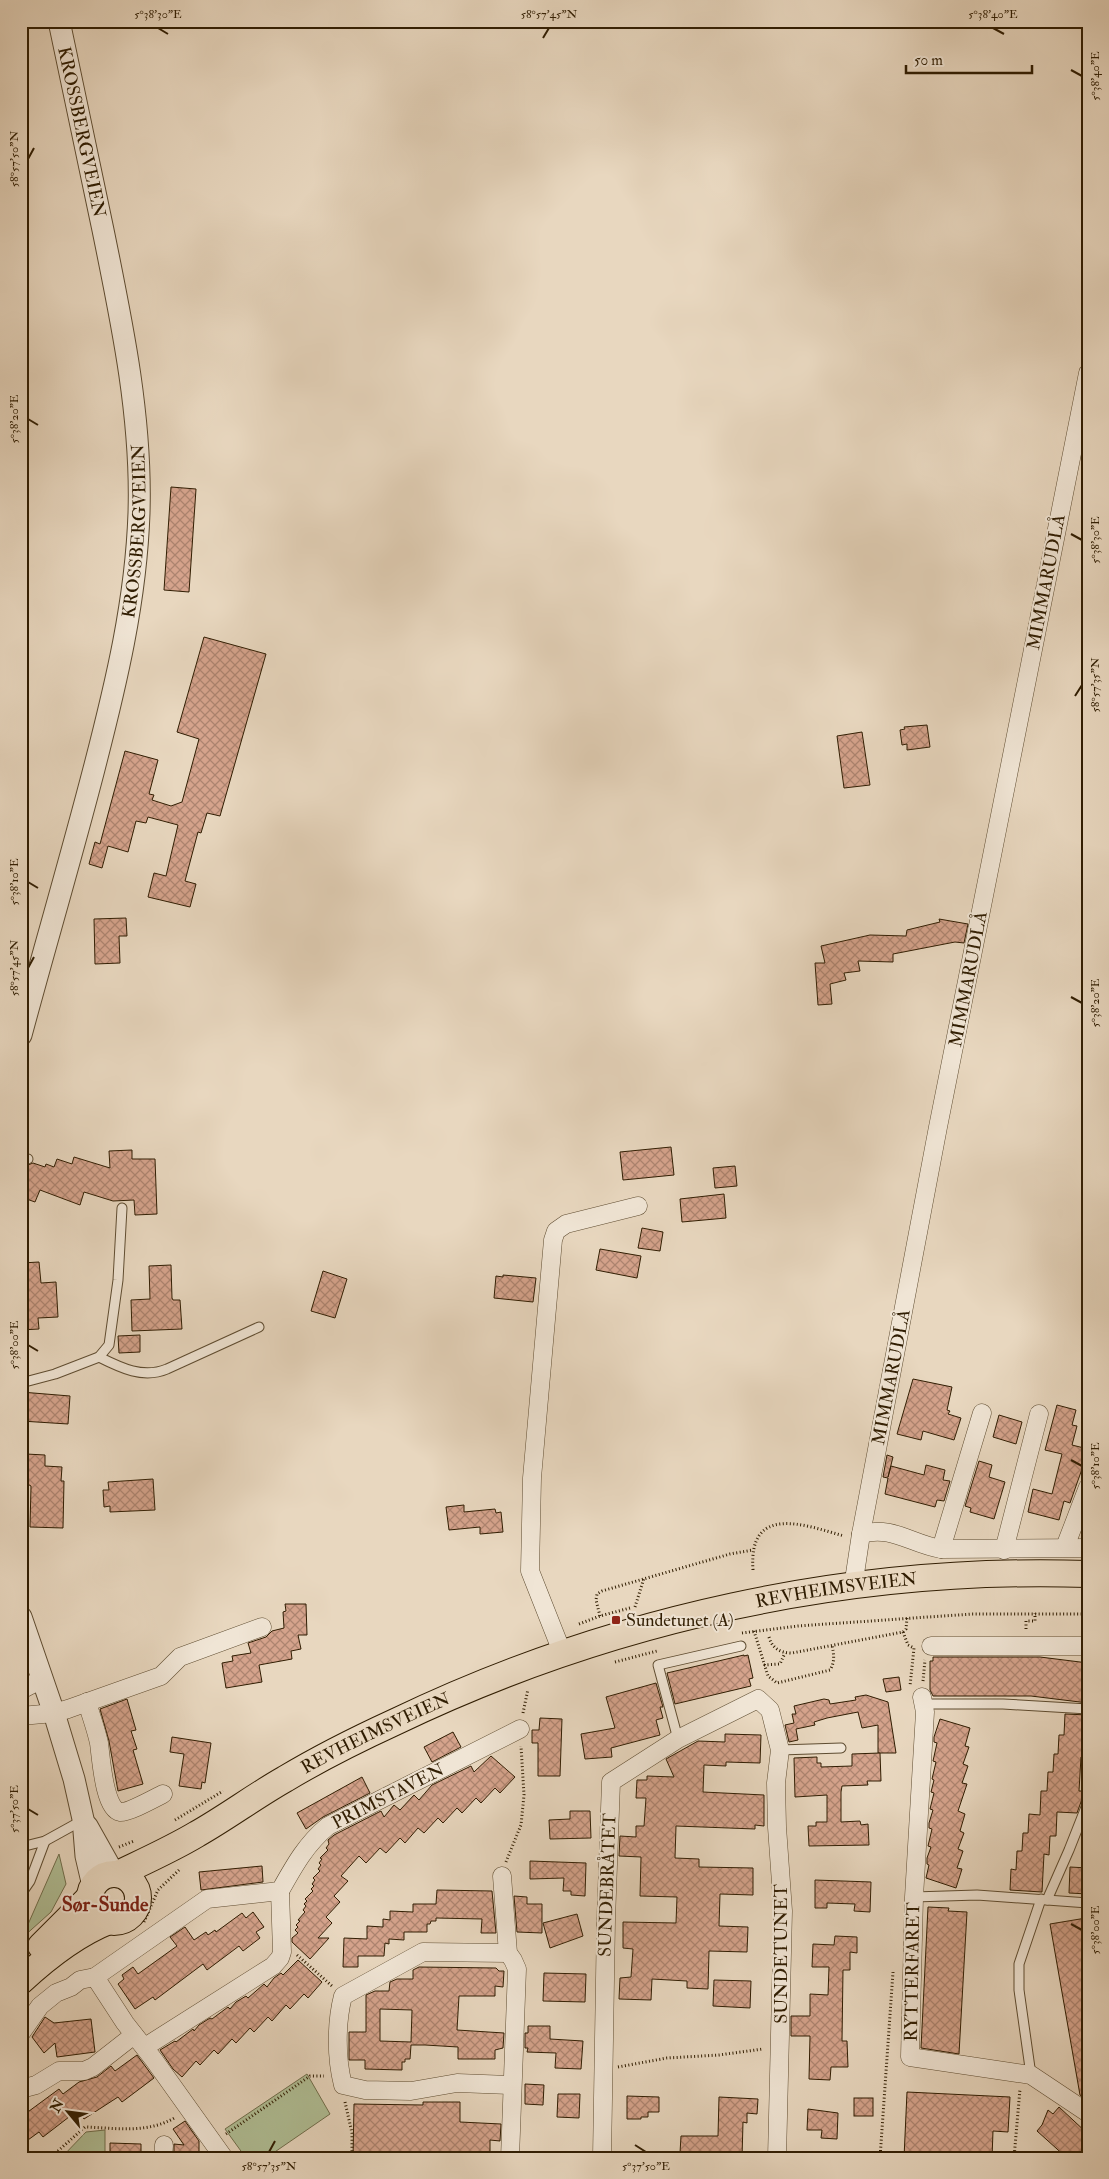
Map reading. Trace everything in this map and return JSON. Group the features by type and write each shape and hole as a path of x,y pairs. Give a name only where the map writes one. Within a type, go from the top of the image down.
{"main road":[{"name":"REVHEIMSVEIEN","path":"21,1964 104,1883 197,1834 287,1777 443,1699 562,1652 626,1633 772,1598 904,1580 987,1574 1088,1574"},
{"name":"REVHEIMSVEIEN","path":"138,1898 158,1872 197,1834"},
{"path":"21,1981 74,1939 92,1928 109,1921 117,1921 132,1914 138,1898 134,1884 129,1879 104,1883 95,1913 109,1921"}],"street":[{"name":"KROSSBERGVEIEN","path":"21,1035 27,986 114,694 132,598 139,514 134,398 120,313 59,21"},
{"name":"MIMMARUDLÅ","path":"853,1586 854,1536 938,1127 1088,373"},
{"path":"562,1652 544,1604 532,1580 530,1561 532,1478 553,1240 556,1231 566,1224 638,1206"},
{"path":"942,1549 982,1413"},
{"path":"1004,1550 1039,1414"},
{"path":"1065,1547 1088,1487"},
{"name":"REVHEIMSVEIEN","path":"854,1536 871,1531 892,1532 920,1544 942,1549 1088,1548"},
{"path":"21,1617 54,1713 83,1820 104,1883"},
{"path":"21,1716 54,1713 161,1676 180,1657 262,1627"},
{"path":"931,1646 957,1637 1088,1646"},
{"path":"21,1690 42,1679"},
{"name":"SUNDEBRÅTET","path":"602,2158 611,1782 678,1739 758,1699"},
{"name":"SUNDETUNET","path":"758,1699 766,1704 773,1717 780,1750 776,1783 783,1911 777,2158"},
{"name":"RYTTERFARET","path":"922,1701 925,1712 914,1897 910,2057 1026,2074 1088,2114"},
{"path":"87,1702 98,1742 105,1788 116,1810 123,1812 163,1794"},
{"name":"PRIMSTAVEN","path":"280,1891 313,1838 328,1826 520,1729"},
{"path":"502,1876 508,1954 517,1969 511,2085 510,2158"},
{"path":"21,2033 40,2006 56,1993 71,1987 80,1980 95,1977 207,1899 280,1891 282,1952 274,1966 84,2071 59,2071 36,2085 21,2089"},
{"path":"508,1954 422,1952 343,1996 337,2050 338,2066 343,2085 365,2090 411,2090 457,2084 511,2085"},
{"path":"95,1977 224,2158"}],"lane":[{"path":"21,1383 55,1374 99,1357 111,1341 118,1280 122,1208"},
{"path":"99,1357 117,1366 141,1374 151,1374 167,1369 259,1327"},
{"path":"678,1739 658,1666 741,1646"},
{"path":"922,1701 1088,1709"},
{"path":"780,1750 841,1748"},
{"path":"1026,2074 1019,1990 1020,1964 1044,1899 1069,1850 1088,1802"},
{"path":"21,1846 45,1841 65,1828 83,1820"},
{"path":"21,1894 30,1880 45,1841"},
{"path":"914,1897 976,1895 1088,1903"}],"path":[{"path":"753,1570 753,1550 758,1537 773,1525 784,1522 795,1523 854,1536"},
{"path":"600,1616 596,1600 597,1594 644,1578 730,1554 753,1550"},
{"path":"635,1607 644,1578"},
{"path":"1026,1621 1035,1621 1035,1613"},
{"path":"769,1637 774,1647 785,1653 903,1632 906,1629 907,1618"},
{"path":"754,1631 768,1676 776,1683 830,1670 833,1664 832,1645"},
{"path":"922,1701 926,1650 931,1646"},
{"path":"764,1665 780,1664 785,1653"},
{"path":"502,1876 521,1825 524,1795 520,1729 529,1682"},
{"path":"282,1952 295,1953 343,1996"},
{"path":"603,2070 667,2058 718,2055 780,2047"},
{"path":"1014,2158 1026,2074"},
{"path":"212,2141 310,2076 316,2075 336,2078 343,2085 352,2133 352,2158"},
{"path":"50,2158 85,2127 121,2130 159,2126 188,2108"}],"green space":[{"path":"59,1854 66,1884 51,1912 22,1938"},
{"path":"307,2074 330,2114 266,2158 246,2158 225,2129"},
{"path":"105,2130 105,2158 61,2158 86,2132"}],"building":[{"path":"171,487 196,489 189,592 164,590"},
{"path":"204,637 266,654 220,816 207,813 201,833 198,832 185,881 196,884 190,907 148,897 154,873 166,876 178,825 148,817 146,823 136,821 128,852 108,846 102,868 89,864 95,842 100,844 125,751 158,760 149,794 154,795 152,800 171,806 182,802 199,739 177,732"},
{"path":"927,725 930,747 907,750 907,744 902,745 900,730 905,729 904,727"},
{"path":"862,732 870,785 844,788 837,736"},
{"path":"126,918 127,936 119,936 120,963 95,964 94,919"},
{"path":"939,919 968,924 964,943 955,942 893,954 893,962 858,961 860,971 844,973 846,980 830,984 832,1004 818,1005 815,963 825,963 821,946 870,935 906,936 907,930 940,922"},
{"path":"671,1147 674,1175 623,1180 620,1152"},
{"path":"132,1150 132,1159 155,1159 157,1214 135,1215 134,1200 113,1201 84,1192 80,1205 40,1190 35,1202 21,1197 21,1185 28,1165 33,1163 45,1167 46,1164 54,1167 57,1159 72,1164 74,1157 110,1168 109,1151"},
{"path":"735,1166 737,1186 715,1188 713,1168"},
{"path":"724,1194 726,1218 682,1222 680,1199"},
{"path":"642,1228 663,1232 660,1251 638,1248"},
{"path":"600,1249 641,1256 637,1278 596,1270"},
{"path":"39,1262 41,1283 56,1282 58,1317 38,1318 39,1329 21,1330 21,1314 25,1314 22,1263"},
{"path":"171,1265 172,1298 173,1300 180,1300 182,1329 132,1331 131,1300 150,1299 149,1266"},
{"path":"323,1271 347,1279 335,1318 311,1311"},
{"path":"503,1275 536,1278 533,1302 494,1298 496,1276 503,1277"},
{"path":"140,1335 140,1352 119,1353 118,1336"},
{"path":"913,1379 952,1387 947,1410 950,1411 948,1414 961,1418 954,1440 923,1431 921,1440 897,1434"},
{"path":"21,1392 70,1396 68,1424 21,1421"},
{"path":"1057,1405 1076,1410 1072,1425 1077,1426 1072,1445 1088,1449 1088,1471 1082,1469 1070,1503 1064,1501 1059,1520 1028,1512 1033,1489 1052,1494 1062,1454 1045,1450"},
{"path":"999,1415 1022,1422 1016,1444 993,1437"},
{"path":"26,1454 45,1455 45,1466 62,1467 61,1481 64,1481 63,1528 30,1527 31,1486 24,1482"},
{"path":"887,1455 893,1457 888,1477 891,1466 924,1475 926,1465 945,1470 943,1480 950,1481 944,1501 937,1500 935,1507 885,1494 888,1478 883,1477"},
{"path":"979,1461 992,1465 989,1477 1005,1482 994,1519 970,1512 971,1508 965,1506"},
{"path":"153,1479 155,1510 110,1512 110,1506 104,1507 103,1490 109,1490 108,1482"},
{"path":"464,1505 464,1512 495,1509 496,1513 501,1512 503,1532 480,1534 480,1527 449,1530 446,1507"},
{"path":"285,1604 306,1604 307,1635 298,1635 301,1649 291,1651 292,1659 259,1665 262,1682 226,1688 222,1663 233,1661 232,1656 251,1653 248,1643 266,1637 272,1631 284,1628 283,1612 286,1611"},
{"path":"748,1655 753,1678 749,1679 751,1686 675,1704 667,1673"},
{"path":"933,1657 1040,1657 1088,1663 1088,1703 1031,1696 933,1696 930,1690 930,1661 933,1661"},
{"path":"899,1677 901,1690 886,1692 883,1679"},
{"path":"656,1683 663,1707 660,1707 663,1718 656,1720 660,1735 611,1748 612,1757 585,1759 581,1734 615,1728 606,1697"},
{"path":"866,1695 888,1702 896,1753 878,1753 878,1725 862,1728 858,1712 827,1718 814,1722 815,1725 796,1729 798,1740 789,1742 785,1725 794,1723 792,1714 796,1714 794,1706 824,1699 829,1700 830,1704 856,1700 855,1697"},
{"path":"127,1699 136,1730 131,1731 137,1749 133,1750 143,1784 118,1791 109,1741 100,1709"},
{"path":"1065,1714 1088,1715 1086,1757 1081,1757 1079,1791 1088,1791 1088,1796 1082,1799 1077,1813 1057,1812 1056,1836 1050,1836 1049,1855 1044,1854 1042,1892 1010,1890 1011,1869 1016,1870 1017,1851 1022,1851 1023,1833 1028,1833 1029,1814 1040,1815 1041,1791 1047,1791 1048,1772 1053,1772 1054,1754 1058,1754 1059,1735 1064,1735"},
{"path":"540,1718 562,1719 560,1776 538,1776 538,1743 532,1743 532,1730 539,1730"},
{"path":"940,1719 970,1728 965,1746 969,1747 963,1764 968,1766 962,1783 967,1784 958,1811 965,1814 960,1831 964,1833 958,1849 963,1851 957,1868 962,1869 956,1888 926,1878 929,1865 927,1864 927,1858 931,1847 928,1846 932,1829 929,1828 929,1823 933,1810 930,1809 934,1793 931,1792 934,1780 932,1779 936,1762 933,1761 937,1743 934,1742 934,1737"},
{"path":"453,1732 461,1747 432,1762 424,1747"},
{"path":"725,1734 761,1735 760,1763 726,1762 726,1766 704,1765 703,1792 764,1795 764,1826 755,1825 755,1829 676,1826 675,1858 699,1859 699,1867 753,1868 753,1895 720,1894 719,1926 748,1927 747,1952 709,1951 708,1989 687,1988 687,1981 652,1979 651,2000 619,1999 620,1978 631,1977 633,1949 623,1948 623,1922 676,1923 677,1897 640,1896 641,1857 619,1856 620,1836 636,1837 636,1826 644,1826 646,1798 636,1798 637,1780 647,1780 647,1776 674,1777 666,1759 698,1741 725,1742"},
{"path":"172,1737 211,1743 205,1783 202,1782 201,1789 179,1786 184,1754 170,1752"},
{"path":"880,1753 881,1781 867,1781 868,1785 842,1786 841,1792 841,1822 860,1821 861,1825 868,1824 869,1845 809,1846 808,1826 816,1826 816,1822 827,1822 827,1795 795,1797 794,1758 817,1757 817,1763 821,1763 821,1767 852,1766 852,1754"},
{"path":"491,1756 515,1777 500,1793 495,1788 481,1803 476,1798 462,1813 457,1808 443,1823 438,1818 424,1833 418,1828 405,1843 400,1838 386,1853 380,1848 366,1863 359,1856 341,1876 348,1881 334,1896 340,1902 326,1917 332,1923 318,1938 329,1938 310,1959 292,1942 292,1938 298,1933 295,1930 298,1927 296,1925 300,1921 298,1920 305,1912 303,1910 306,1906 304,1904 307,1901 305,1899 313,1891 311,1889 314,1886 312,1884 315,1880 313,1878 320,1871 318,1869 321,1865 319,1863 322,1859 320,1858 328,1850 326,1848 329,1844 328,1840 334,1835 381,1811 384,1817 394,1805 400,1810 414,1795 419,1800 432,1785 471,1766 474,1772"},
{"path":"362,1777 370,1793 323,1817 306,1829 297,1813"},
{"path":"570,1811 590,1811 591,1838 550,1839 549,1820 570,1819"},
{"path":"530,1861 586,1863 585,1896 571,1895 571,1891 563,1891 564,1878 530,1879"},
{"path":"262,1866 263,1882 201,1890 199,1872"},
{"path":"1070,1867 1088,1868 1088,1894 1069,1893"},
{"path":"815,1880 871,1882 870,1912 854,1911 855,1904 827,1903 827,1908 815,1908"},
{"path":"437,1890 492,1891 496,1933 481,1933 482,1919 436,1918 436,1921 431,1921 430,1924 427,1924 427,1932 404,1932 404,1940 389,1939 389,1944 385,1943 384,1956 358,1956 358,1967 343,1967 344,1938 367,1939 367,1926 383,1927 383,1919 390,1920 390,1911 413,1912 413,1904 436,1904"},
{"path":"514,1896 527,1897 527,1904 542,1904 542,1933 517,1932"},
{"path":"928,1907 949,1908 948,1911 967,1912 959,2054 921,2048"},
{"path":"253,1912 264,1927 256,1932 260,1938 243,1951 239,1946 207,1970 203,1964 155,2000 153,1997 135,2009 118,1984 124,1979 122,1975 133,1967 138,1974 177,1946 170,1937 185,1927 194,1940 206,1932 208,1935 215,1930 216,1932 242,1913 246,1918"},
{"path":"577,1914 583,1936 550,1948 543,1923"},
{"path":"1086,1918 1088,1931 1088,2097 1083,2097 1080,2095 1050,1924"},
{"path":"835,1936 857,1937 857,1953 850,1952 850,1970 843,1970 842,2041 847,2041 848,2067 831,2067 830,2080 809,2079 810,2036 791,2036 791,2016 810,2016 810,1994 828,1995 829,1967 812,1967 813,1944 834,1945"},
{"path":"298,1960 322,1982 308,1998 304,1994 290,2009 286,2005 272,2021 268,2017 254,2032 250,2028 236,2043 232,2039 218,2054 214,2050 200,2065 196,2061 182,2077 173,2069 160,2050 176,2042 193,2029 194,2031 199,2025 210,2018 212,2019 228,2007 230,2009 236,2002 246,1996 248,1998 264,1984 267,1987 274,1978 281,1973 283,1975"},
{"path":"419,1967 496,1968 499,1971 504,1971 503,1987 495,1986 495,1996 459,1996 457,2030 504,2033 503,2048 495,2050 495,2059 458,2059 458,2047 411,2045 410,2059 405,2059 405,2062 402,2062 402,2070 365,2069 365,2060 349,2060 349,2032 366,2032 366,1995 375,1991 389,1991 390,1982 397,1979 413,1979 413,1970","holes":["380,2009 412,2010 411,2042 380,2041"]},
{"path":"544,1973 586,1974 585,2002 543,2001"},
{"path":"714,1980 751,1981 750,2008 713,2006"},
{"path":"45,2017 54,2023 91,2019 95,2052 57,2057 55,2043 44,2053 32,2037"},
{"path":"528,2026 550,2026 550,2039 583,2041 581,2069 555,2068 556,2053 527,2052 528,2048 525,2048 525,2033 528,2033"},
{"path":"137,2055 154,2078 122,2102 118,2097 84,2119 78,2110 43,2137 39,2132 21,2145 21,2117 59,2089 63,2094 79,2082 97,2077 111,2066 115,2071"},
{"path":"525,2084 544,2085 543,2105 525,2104"},
{"path":"907,2092 1010,2097 1008,2132 993,2131 992,2158 904,2158"},
{"path":"558,2094 580,2094 579,2118 557,2117"},
{"path":"627,2096 659,2097 659,2112 648,2112 648,2117 641,2117 641,2119 627,2119"},
{"path":"719,2097 758,2099 757,2114 747,2113 747,2123 743,2122 742,2158 712,2158 712,2153 680,2153 681,2136 718,2136"},
{"path":"854,2098 873,2098 873,2116 854,2116"},
{"path":"423,2102 460,2102 460,2122 501,2124 500,2141 490,2140 490,2158 353,2158 354,2104 423,2105"},
{"path":"1059,2107 1088,2134 1088,2158 1067,2158 1037,2131 1042,2125 1048,2110 1053,2114"},
{"path":"808,2109 838,2113 837,2139 821,2138 822,2130 807,2130"},
{"path":"185,2121 199,2141 199,2158 174,2158 174,2144 184,2145 173,2129"},
{"path":"110,2143 141,2144 141,2158 110,2158"}],"place":[{"name":"Sundetunet (A)","path":"616,1620"}],"district":[{"name":"Sør-Sunde","path":"105,1904"}]}
